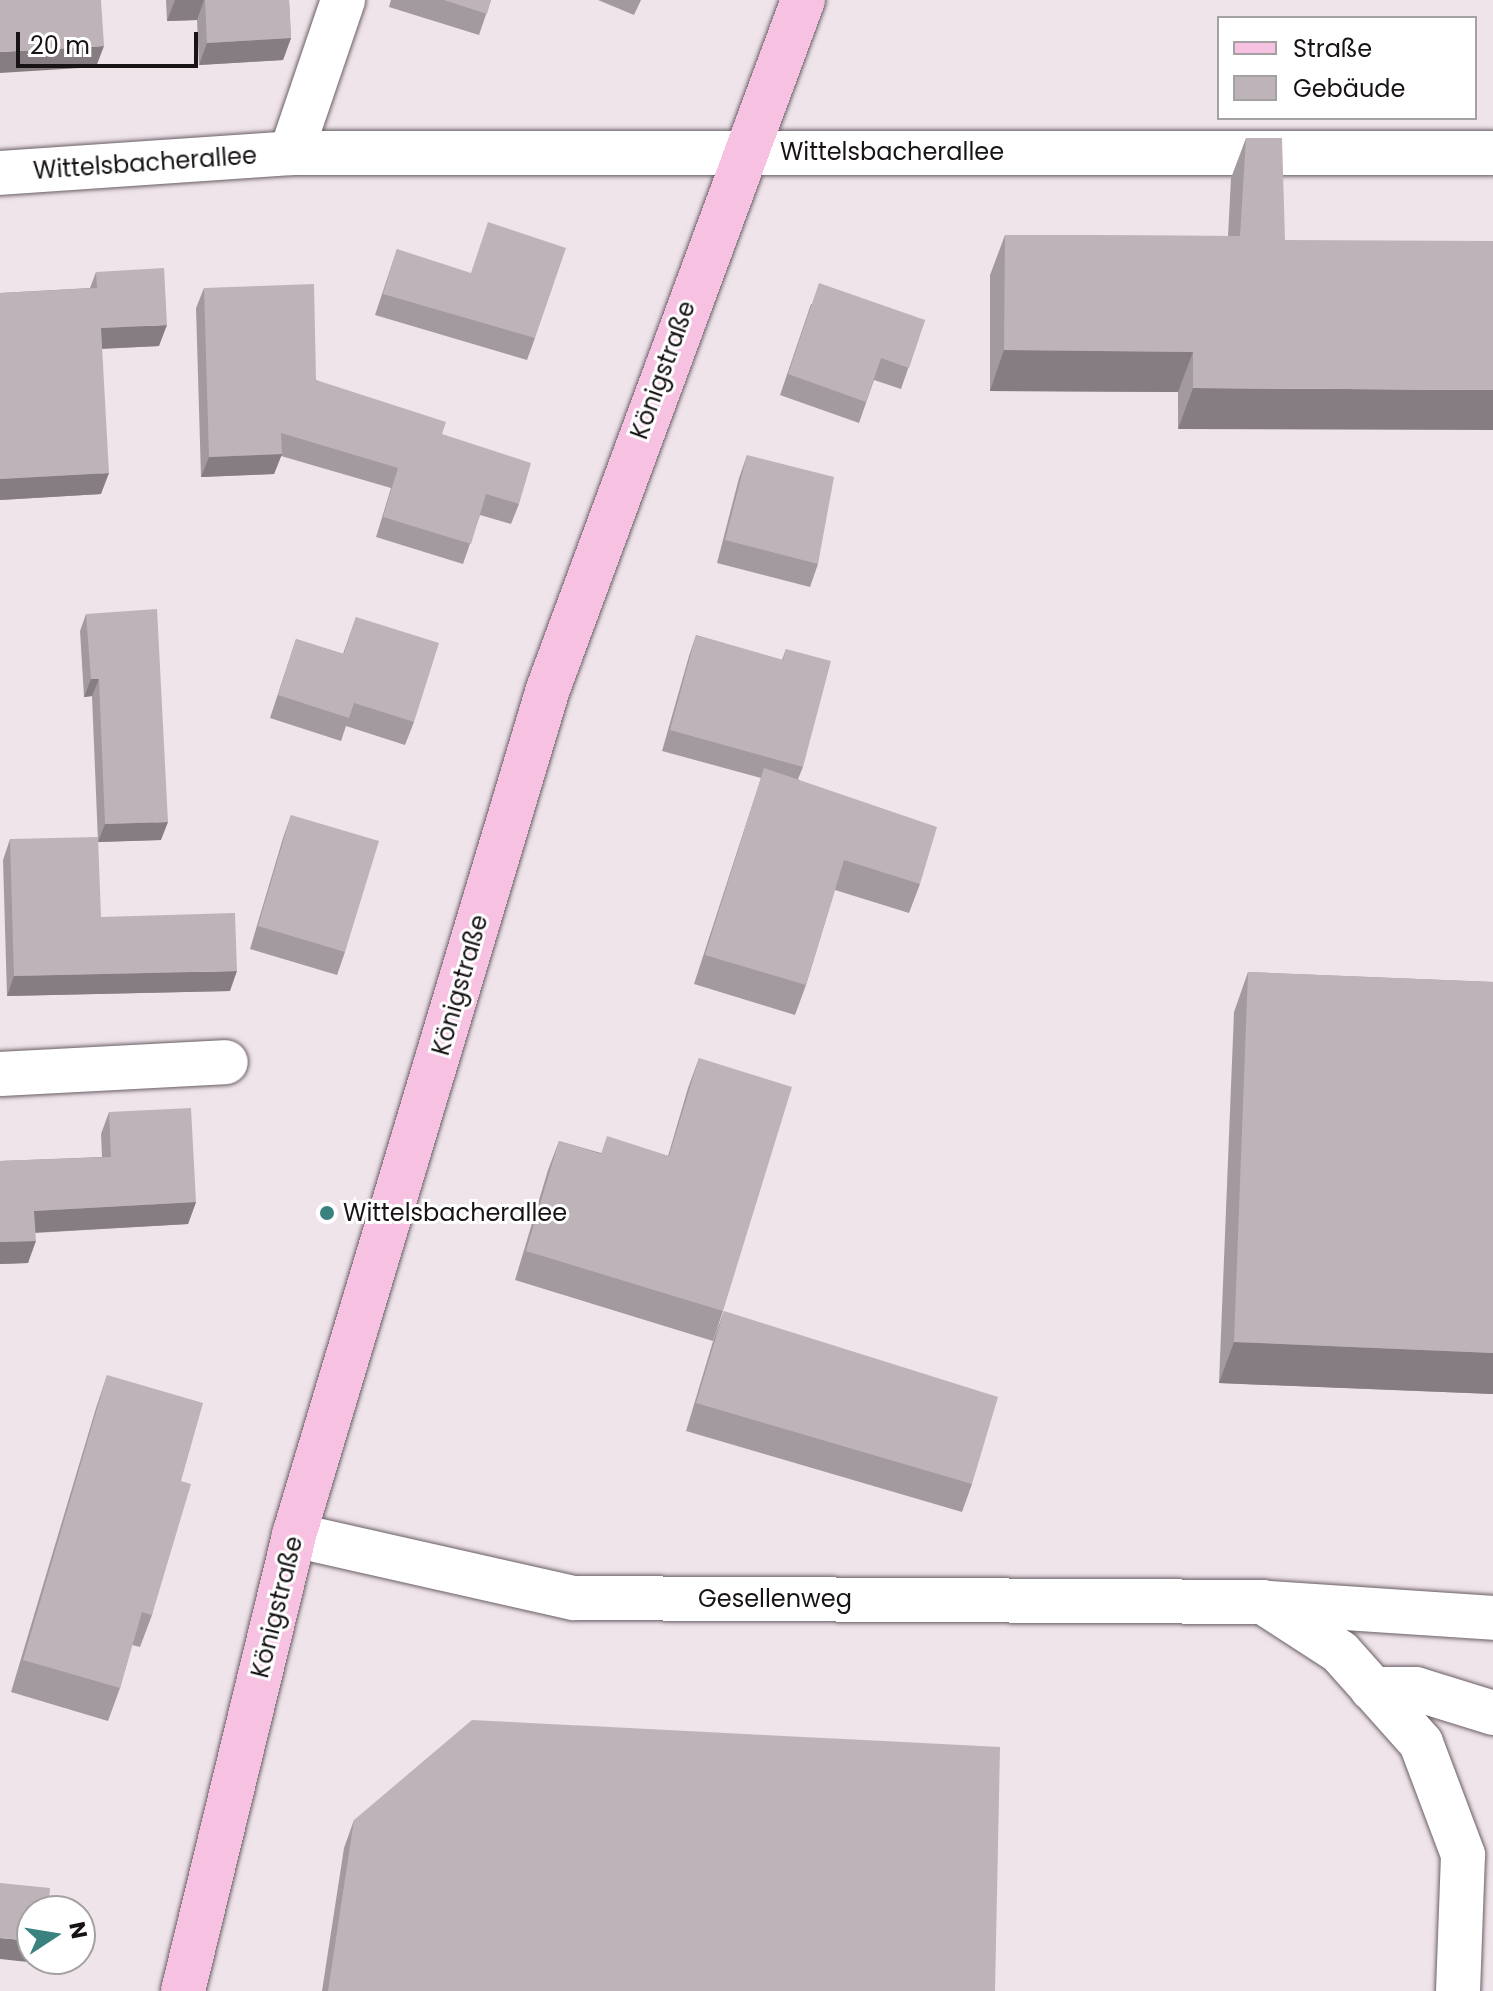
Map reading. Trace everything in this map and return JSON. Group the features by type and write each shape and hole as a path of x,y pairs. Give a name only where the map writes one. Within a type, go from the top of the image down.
{"main road":[{"name":"Königstraße","path":"183,1991 294,1535 548,689 743,151 803,0"}],"street":[{"name":"Wittelsbacherallee","path":"291,153 343,0"},
{"name":"Wittelsbacherallee","path":"0,173 291,153 1493,153"},
{"path":"0,1074 226,1062"},
{"name":"Gesellenweg","path":"294,1535 574,1598 1263,1602 1493,1618"},
{"path":"1263,1602 1340,1652 1421,1743 1463,1855 1458,1991"},
{"path":"1372,1689 1416,1689 1493,1713"}],"building":[{"path":"0,0 101,0 104,46 0,52"},
{"path":"205,0 289,0 291,38 207,43"},
{"path":"444,0 491,0 487,14"},
{"path":"1246,138 1282,138 1285,240 1493,241 1493,390 1193,388 1193,352 1004,350 1005,235 1240,236"},
{"path":"488,222 566,248 535,338 383,294 397,249 471,273"},
{"path":"164,268 167,325 101,328 109,473 0,479 0,293 97,288 96,272"},
{"path":"819,283 925,320 909,368 881,358 866,402 788,374"},
{"path":"314,284 316,380 446,422 442,434 531,463 519,504 486,494 471,544 383,517 398,468 281,433 282,454 209,457 204,288"},
{"path":"747,455 834,477 818,564 725,540"},
{"path":"157,609 168,822 105,824 99,679 91,679 86,614"},
{"path":"356,617 439,643 414,722 354,703 349,718 278,695 296,639 344,654"},
{"path":"696,635 783,660 786,649 831,661 803,767 670,730"},
{"path":"764,768 937,827 920,884 844,860 806,985 705,955"},
{"path":"291,815 379,841 345,952 258,926"},
{"path":"98,837 101,917 235,913 237,971 14,976 10,839"},
{"path":"1248,972 1493,982 1493,1353 1234,1342"},
{"path":"699,1058 792,1087 723,1311 526,1251 559,1141 601,1154 607,1136 669,1156"},
{"path":"191,1108 196,1202 34,1211 36,1241 0,1242 0,1161 111,1157 109,1112"},
{"path":"724,1311 998,1397 972,1484 696,1403"},
{"path":"107,1375 203,1403 181,1481 191,1484 152,1615 142,1612 120,1688 23,1660"},
{"path":"472,1720 1000,1747 995,1991 328,1991 354,1820"},
{"path":"0,1883 50,1888 49,1895 16,1895 16,1940 0,1938"}],"place":[{"name":"Wittelsbacherallee","path":"327,1213"}]}
